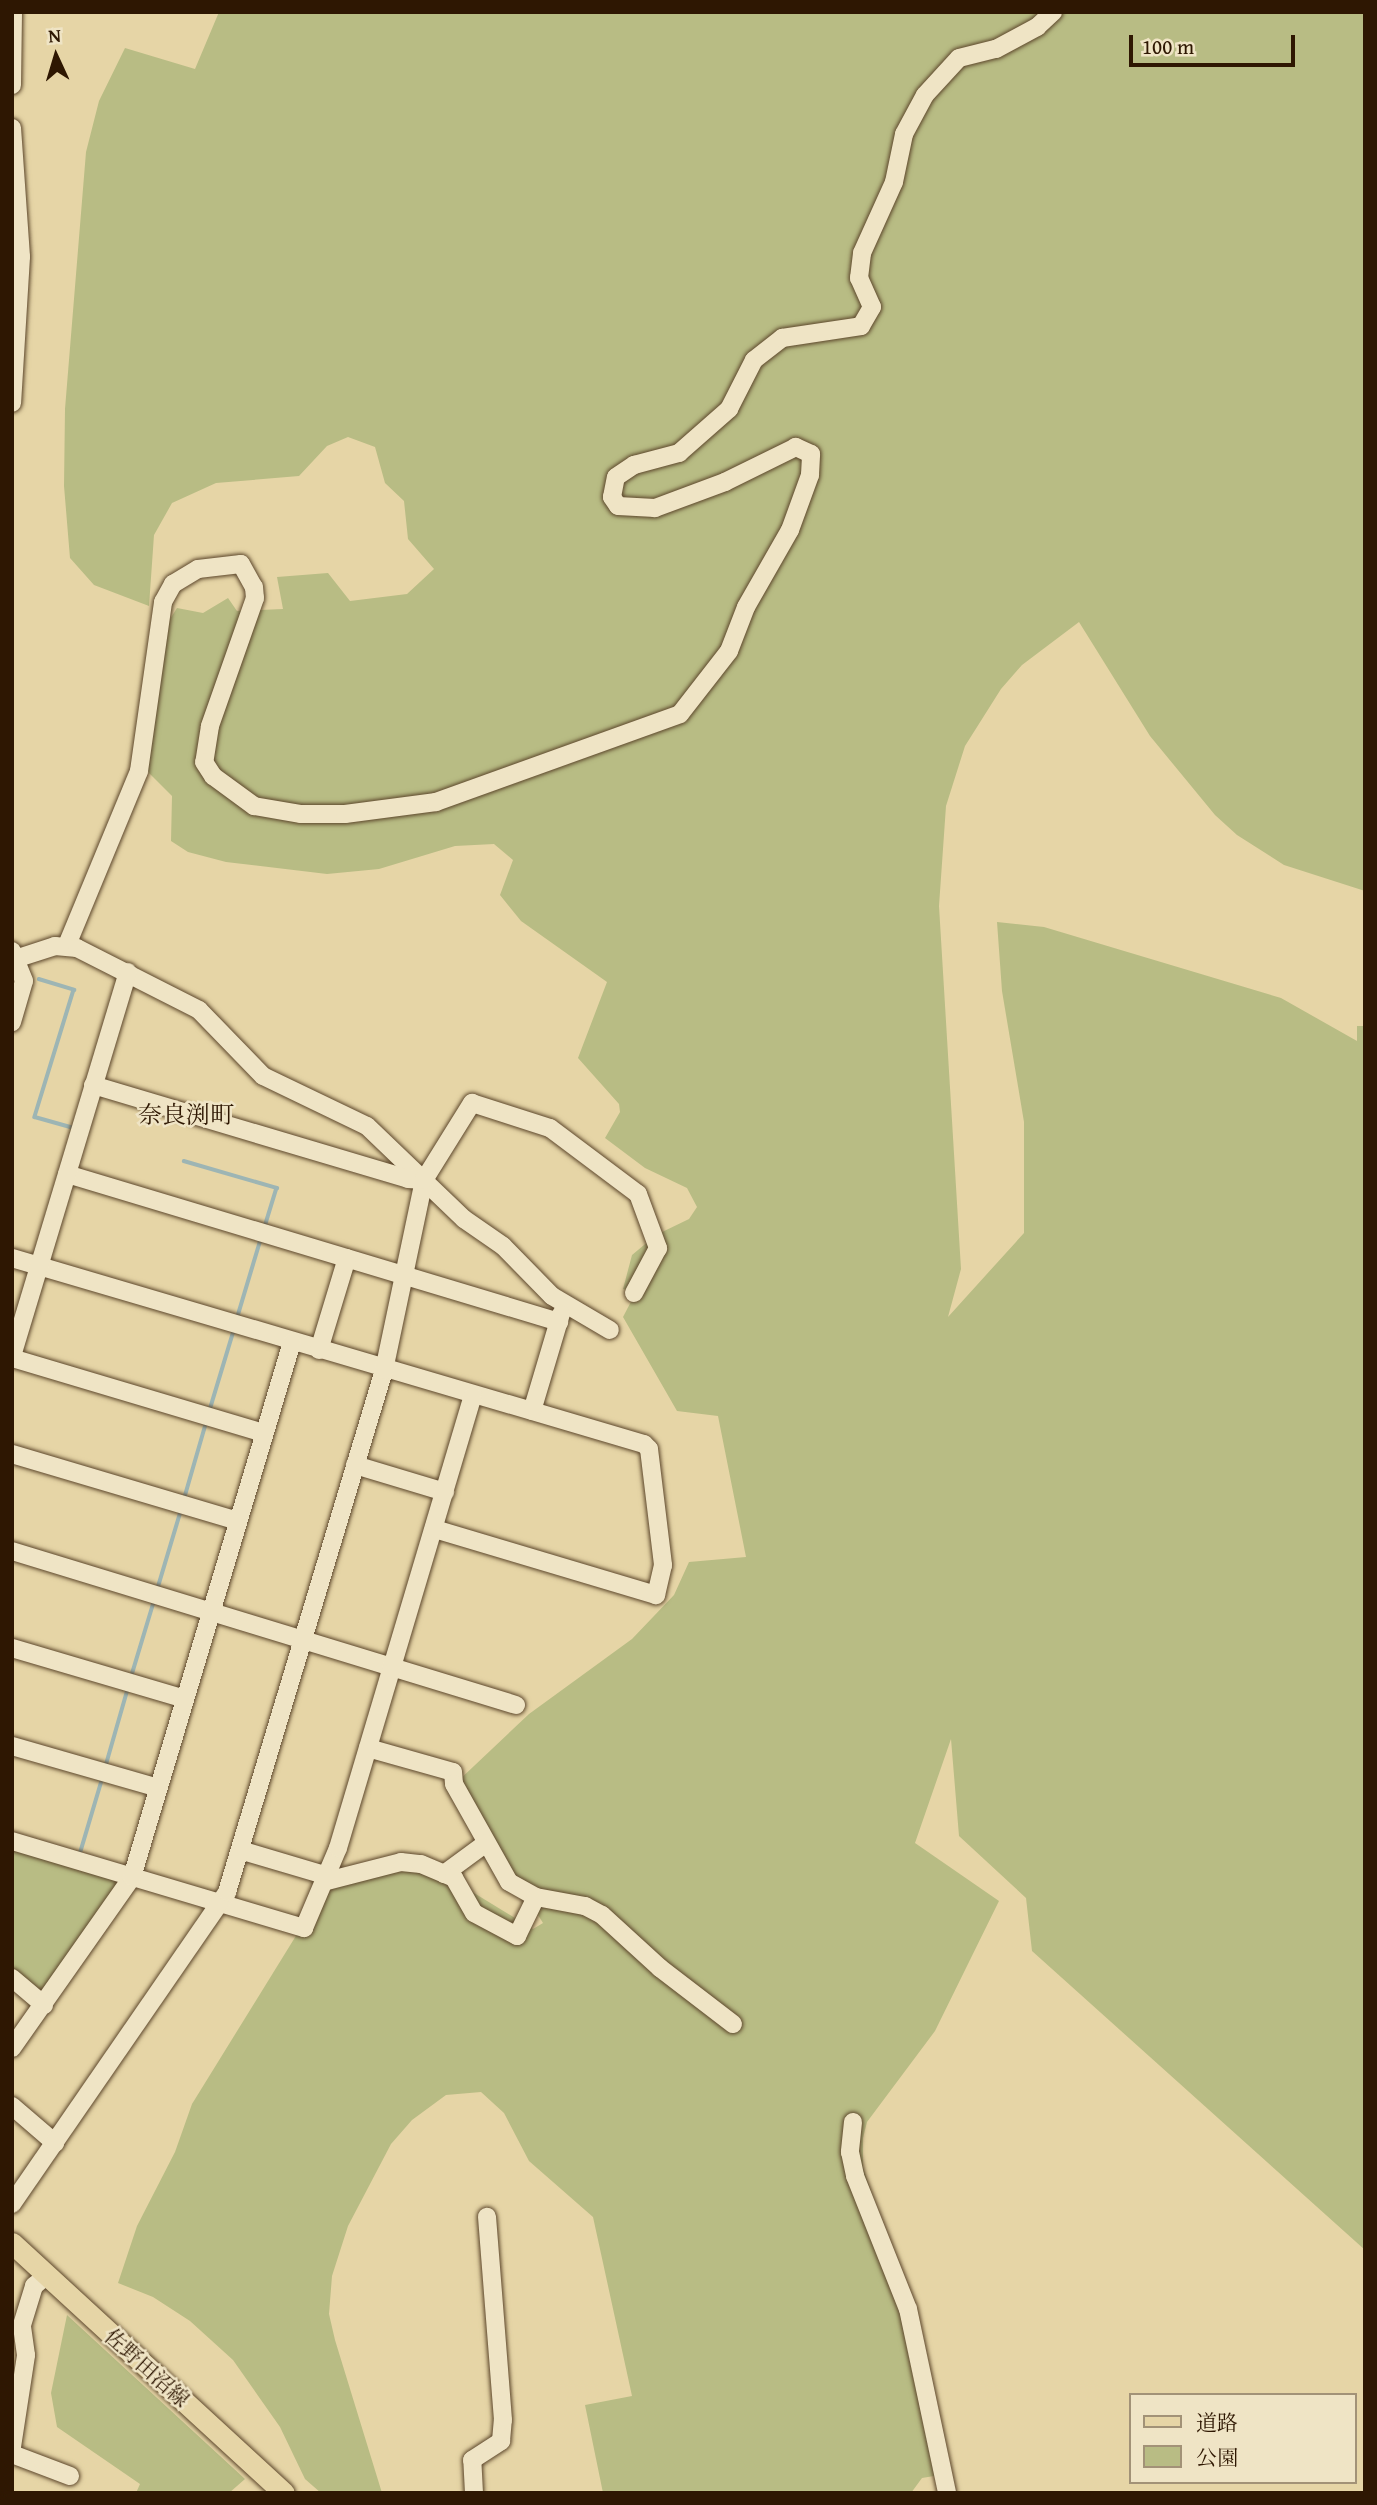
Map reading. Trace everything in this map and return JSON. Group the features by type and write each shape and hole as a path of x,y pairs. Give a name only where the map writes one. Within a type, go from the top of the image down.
{"main road":[{"name":"佐野田沼線","path":"12,2243 284,2493"}],"street":[{"path":"12,85 13,12"},
{"path":"66,945 139,771 163,602 173,584 198,569 241,564 254,587 255,598 209,726 204,762 214,776 254,806 301,814 345,814 436,802 680,714 729,652 746,607 789,530 810,475 811,454 796,447 724,482 655,508 618,506 612,497 616,477 634,465 679,453 729,409 754,360 782,338 861,327 872,307 859,278 862,253 894,182 904,134 925,94 959,58 996,49 1053,12"},
{"path":"12,128 21,257 12,403"},
{"path":"12,1022 24,981 14,956 66,945 128,972 212,1019 262,1076 367,1126 564,1303 610,1330"},
{"path":"128,972 12,1357 264,1433"},
{"path":"93,1085 408,1179 424,1180"},
{"path":"12,2204 221,1903 240,1850 384,1370 424,1180 472,1102 550,1128 638,1194 646,1208 658,1248 634,1293"},
{"path":"67,1174 559,1322"},
{"path":"12,1258 471,1396 644,1444 649,1449 663,1565 656,1595 434,1529"},
{"path":"319,1350 347,1258"},
{"path":"532,1411 564,1303"},
{"path":"12,2048 132,1877 292,1342"},
{"path":"12,1841 304,1928 309,1909 328,1879 445,1492 471,1396"},
{"path":"12,1454 238,1521"},
{"path":"355,1465 445,1492"},
{"path":"12,1551 393,1665 516,1705"},
{"path":"12,1648 185,1699"},
{"path":"12,1746 158,1788"},
{"path":"368,1748 453,1772 454,1784 509,1882 536,1897 586,1906 602,1915 660,1968 733,2024"},
{"path":"444,1874 485,1843"},
{"path":"240,1850 328,1879 401,1862 444,1874 454,1878 474,1913 517,1936 536,1897"},
{"path":"12,1978 44,2005"},
{"path":"12,2106 55,2143"},
{"path":"853,2122 850,2152 855,2176 908,2309 947,2493"},
{"path":"474,2493 472,2460 501,2441 503,2420 487,2217"},
{"path":"12,2447 26,2355 22,2325 34,2286 46,2276"},
{"path":"12,2454 71,2476"}],"green space":[{"path":"219,12 1365,12 1365,891 1284,865 1237,835 1215,815 1150,736 1079,622 1022,665 1001,689 965,746 946,806 939,906 961,1269 948,1317 1024,1233 1024,1122 1002,991 997,922 1044,927 1281,998 1357,1041 1357,1026 1365,1026 1365,2250 1032,1951 1026,1898 959,1836 951,1739 915,1843 999,1901 935,2031 867,2122 863,2138 863,2167 919,2339 940,2475 922,2478 911,2493 603,2493 585,2405 632,2396 593,2217 529,2161 504,2113 481,2092 446,2095 412,2120 391,2144 348,2226 332,2276 329,2314 382,2493 321,2493 305,2479 280,2427 233,2360 190,2321 153,2297 118,2283 137,2226 175,2152 192,2104 336,1871 416,1870 456,1882 533,1929 543,1923 456,1783 529,1714 632,1639 674,1595 689,1562 746,1557 718,1416 677,1411 623,1317 636,1292 623,1289 632,1255 656,1235 689,1219 697,1207 687,1188 645,1168 605,1138 620,1112 619,1104 578,1058 607,982 521,921 500,895 513,860 494,844 455,846 379,869 327,874 226,862 188,852 171,841 172,796 148,772 162,632 177,608 203,613 228,598 237,611 283,609 277,577 328,573 350,601 407,594 434,569 408,539 404,501 385,483 375,447 348,437 327,446 299,476 216,483 172,503 154,535 149,606 94,585 70,558 64,486 65,409 86,152 99,101 125,48 195,69"},
{"path":"12,1844 118,1876 120,1887 46,1994 37,1995 12,1972"},
{"path":"67,2315 245,2479 229,2493 136,2493 140,2484 57,2427 51,2393"}],"waterway":[{"path":"39,979 74,990 35,1117 74,1128"},
{"path":"184,1161 277,1188 265,1227"},
{"path":"237,1318 261,1238"},
{"path":"209,1412 234,1329"},
{"path":"184,1499 206,1423"},
{"path":"157,1590 181,1510"},
{"path":"131,1677 154,1601"},
{"path":"105,1768 128,1688"},
{"path":"80,1853 102,1779"}],"district":[{"name":"奈良渕町","path":"186,1115"}]}
